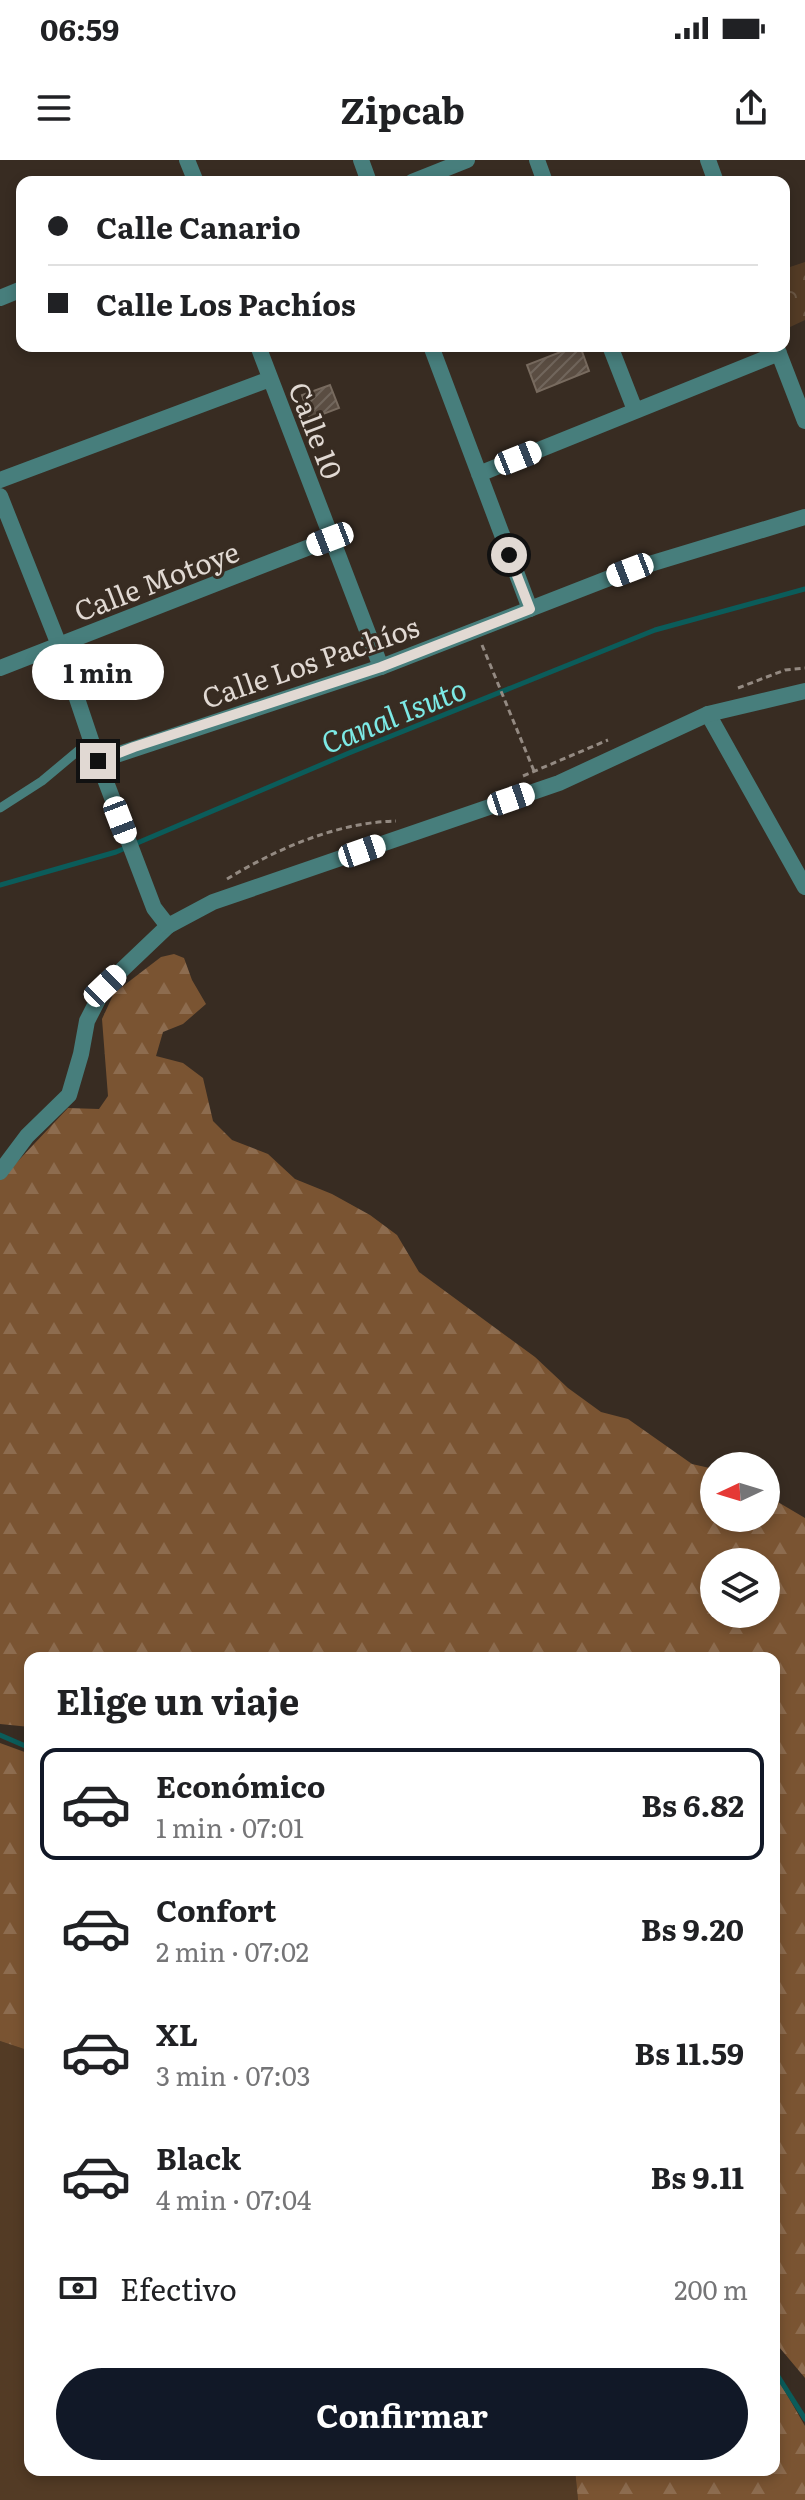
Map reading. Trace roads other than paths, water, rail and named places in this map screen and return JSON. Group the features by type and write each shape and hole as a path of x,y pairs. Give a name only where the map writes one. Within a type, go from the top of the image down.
{"street":[{"path":"427,176 467,160"},
{"name":"Calle 10","path":"260,352 381,667"},
{"path":"433,352 530,609"},
{"path":"612,352 635,410"},
{"path":"479,474 773,352"},
{"path":"779,352 805,421"},
{"path":"0,480 270,379"},
{"path":"0,496 59,645 98,761 154,908 168,926"},
{"name":"Calle Los Pachíos","path":"98,761 381,667 630,570 805,517"},
{"name":"Calle Motoye","path":"0,668 330,539"},
{"path":"0,1172 27,1136 69,1095 87,1021 105,986 168,926 213,902 540,789 708,714 805,691"},
{"path":"708,714 805,887"}],"lane":[{"path":"0,808 42,781 91,740"}],"waterway":[{"name":"Canal Isuto","path":"0,885 116,852 349,753 655,630 805,589"},
{"path":"0,1735 24,1745"},
{"path":"780,2379 805,2419"}]}
